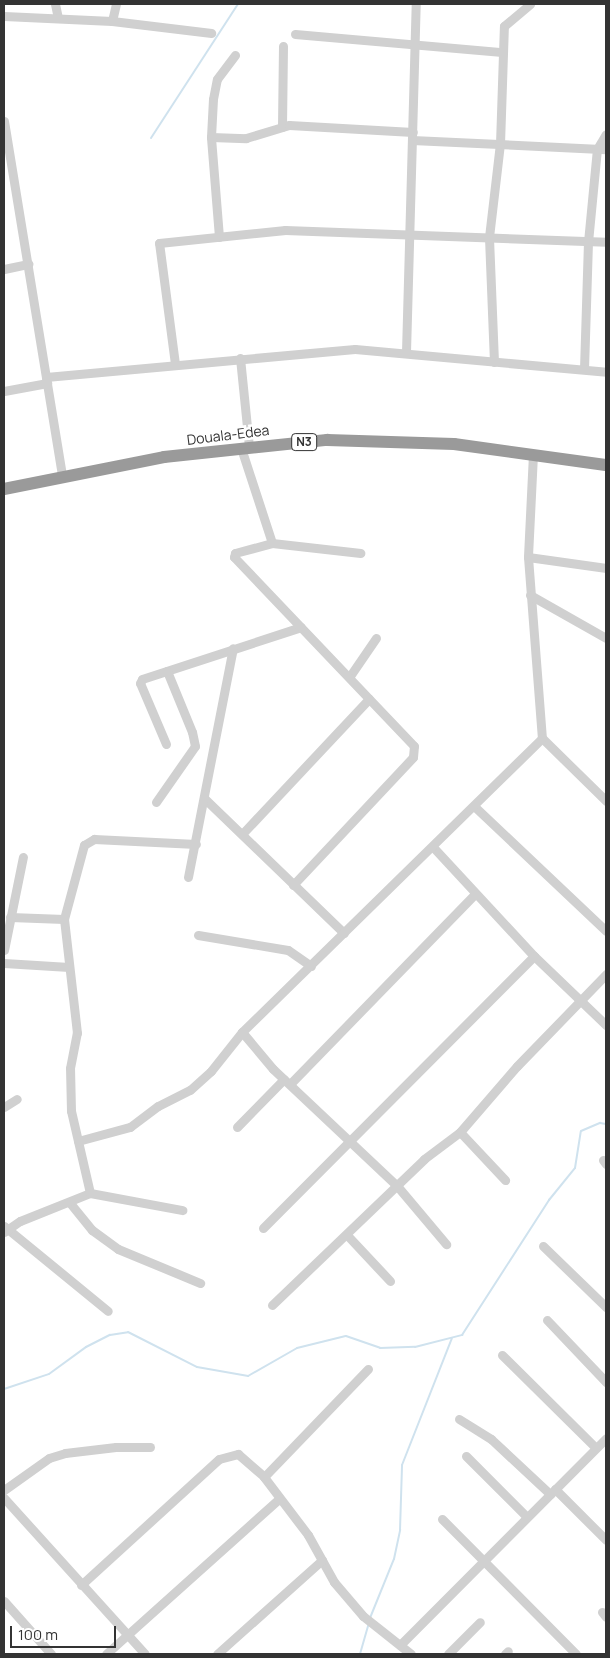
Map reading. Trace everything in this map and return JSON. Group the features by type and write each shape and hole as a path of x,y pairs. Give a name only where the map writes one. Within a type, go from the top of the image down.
{"highway":[{"name":"Douala-Edea","path":"4,488 62,475 164,457 245,447 327,440 398,440 533,454 606,465"}],"street":[{"path":"56,4 58,18"},
{"path":"112,21 116,4"},
{"path":"406,352 416,4"},
{"path":"494,362 489,237 500,144 504,26 517,8 530,4"},
{"path":"4,16 112,21 211,33"},
{"path":"295,34 502,52"},
{"path":"282,128 283,46"},
{"path":"219,237 211,137 217,79 235,55"},
{"path":"4,121 62,475"},
{"path":"211,137 246,138 282,128 413,136 500,144 602,149"},
{"path":"584,369 588,242 606,134"},
{"path":"175,364 159,242 285,230 606,242"},
{"path":"4,269 28,264"},
{"path":"4,391 47,380 175,364 355,349 406,352 606,372"},
{"path":"240,358 245,447 272,543"},
{"path":"533,454 528,557 542,738 606,801"},
{"path":"293,885 413,757 414,746 350,676 234,559 235,553 272,543 360,552"},
{"path":"528,557 606,568"},
{"path":"530,595 606,638"},
{"path":"166,744 140,681 233,648 301,627"},
{"path":"350,676 376,638"},
{"path":"188,877 205,799 233,648"},
{"path":"156,802 195,746 192,732 167,671"},
{"path":"243,833 369,699"},
{"path":"78,1141 130,1126 158,1106 183,1095 210,1071 242,1032 474,807 542,738"},
{"path":"205,799 243,833 293,885 344,933"},
{"path":"474,807 606,931"},
{"path":"90,1193 71,1111 70,1068 77,1033 64,920 84,845 91,840 196,844"},
{"path":"433,847 534,956 606,1025"},
{"path":"4,950 23,857"},
{"path":"237,1127 287,1081 475,894"},
{"path":"10,918 64,920"},
{"path":"198,935 288,950 310,966"},
{"path":"263,1228 351,1143 534,956"},
{"path":"4,962 69,967"},
{"path":"272,1305 424,1159 460,1132 517,1066 582,1002 606,974"},
{"path":"242,1032 287,1081 398,1186 446,1244"},
{"path":"4,1108 17,1099"},
{"path":"460,1132 505,1180"},
{"path":"108,1311 5,1229 20,1221 70,1203 90,1193 182,1210"},
{"path":"70,1203 92,1230 118,1249 200,1283"},
{"path":"347,1235 390,1281"},
{"path":"543,1246 606,1307"},
{"path":"547,1320 606,1382"},
{"path":"502,1355 596,1448"},
{"path":"264,1477 368,1369"},
{"path":"459,1419 491,1439 606,1539"},
{"path":"400,1645 606,1438"},
{"path":"4,1490 50,1458 65,1453 116,1447 150,1447"},
{"path":"80,1585 219,1458 230,1454 242,1455 264,1477 308,1535 334,1582 363,1616 410,1654"},
{"path":"466,1456 527,1517"},
{"path":"4,1498 80,1585 146,1654"},
{"path":"106,1654 279,1499"},
{"path":"442,1519 576,1654"},
{"path":"217,1654 322,1560"},
{"path":"4,1601 51,1654"},
{"path":"448,1654 480,1622"}],"waterway":[{"path":"151,138 238,4"},
{"path":"4,1389 49,1374 86,1347 110,1335 128,1332 197,1367 248,1376 297,1348 346,1336 380,1348 415,1347 462,1335 549,1200 575,1168 581,1131 600,1123 606,1124"},
{"path":"370,1618 394,1559 400,1530 402,1465 452,1338"},
{"path":"360,1654 369,1623"}]}
